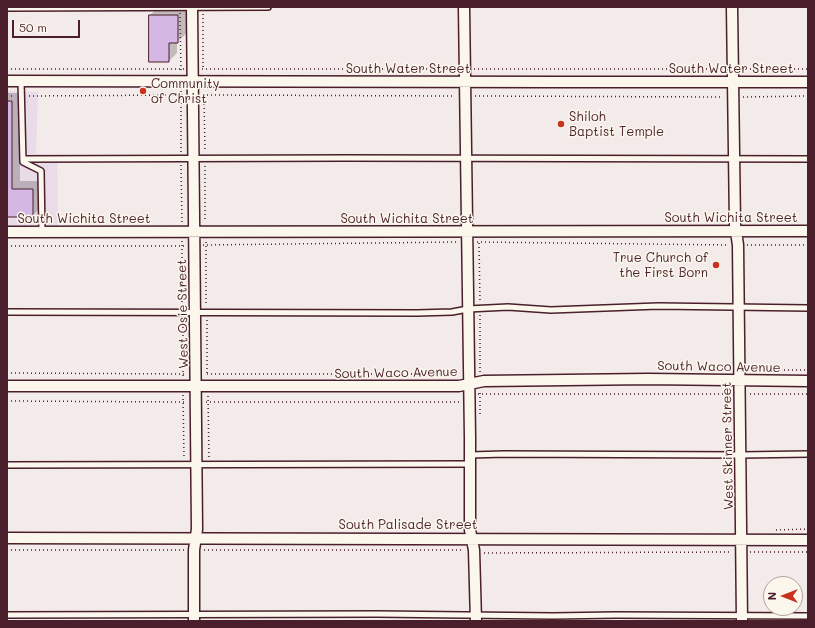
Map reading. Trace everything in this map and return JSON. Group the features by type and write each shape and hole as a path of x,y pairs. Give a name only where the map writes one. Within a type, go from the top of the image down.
{"street":[{"name":"West Osie Street","path":"194,618 194,550 197,529 201,464 196,402 194,159 198,69 196,7"},
{"path":"464,7 470,530 474,551 475,618"},
{"name":"West Skinner Street","path":"732,7 734,158 736,231 738,245 742,618"},
{"name":"South Water Street","path":"7,81 808,82"},
{"name":"South Wichita Street","path":"7,232 808,231"},
{"name":"South Waco Avenue","path":"7,386 459,386 484,380 640,379 808,381"},
{"name":"South Palisade Street","path":"7,538 808,540"}],"lane":[{"path":"7,8 268,7"},
{"path":"21,81 23,162 41,171 42,232"},
{"path":"23,159 808,159"},
{"path":"7,312 452,312 468,309 508,307 551,310 658,306 808,308"},
{"path":"7,465 470,460 504,454 741,456 808,454"},
{"path":"7,615 194,618 475,618 553,616 742,618 808,616"}],"path":[{"path":"196,7 198,81"},
{"path":"7,69 808,69"},
{"path":"198,95 205,159 208,387 208,458 201,464"},
{"path":"7,96 808,96"},
{"path":"7,246 467,242 808,245"},
{"path":"7,373 459,374"},
{"path":"7,401 461,402 480,393 808,394"},
{"path":"7,550 474,551 484,553 808,552"}],"shaded area":[{"path":"7,91 38,92 36,154 57,155 58,227 7,227"}],"building":[{"path":"149,15 178,15 178,43 169,43 169,62 149,62"},
{"path":"7,101 12,101 12,189 33,189 33,217 7,217"}],"place":[{"name":"Community of Christ","path":"143,91"},
{"name":"Shiloh Baptist Temple","path":"561,124"},
{"name":"True Church of the First Born","path":"716,265"}]}
